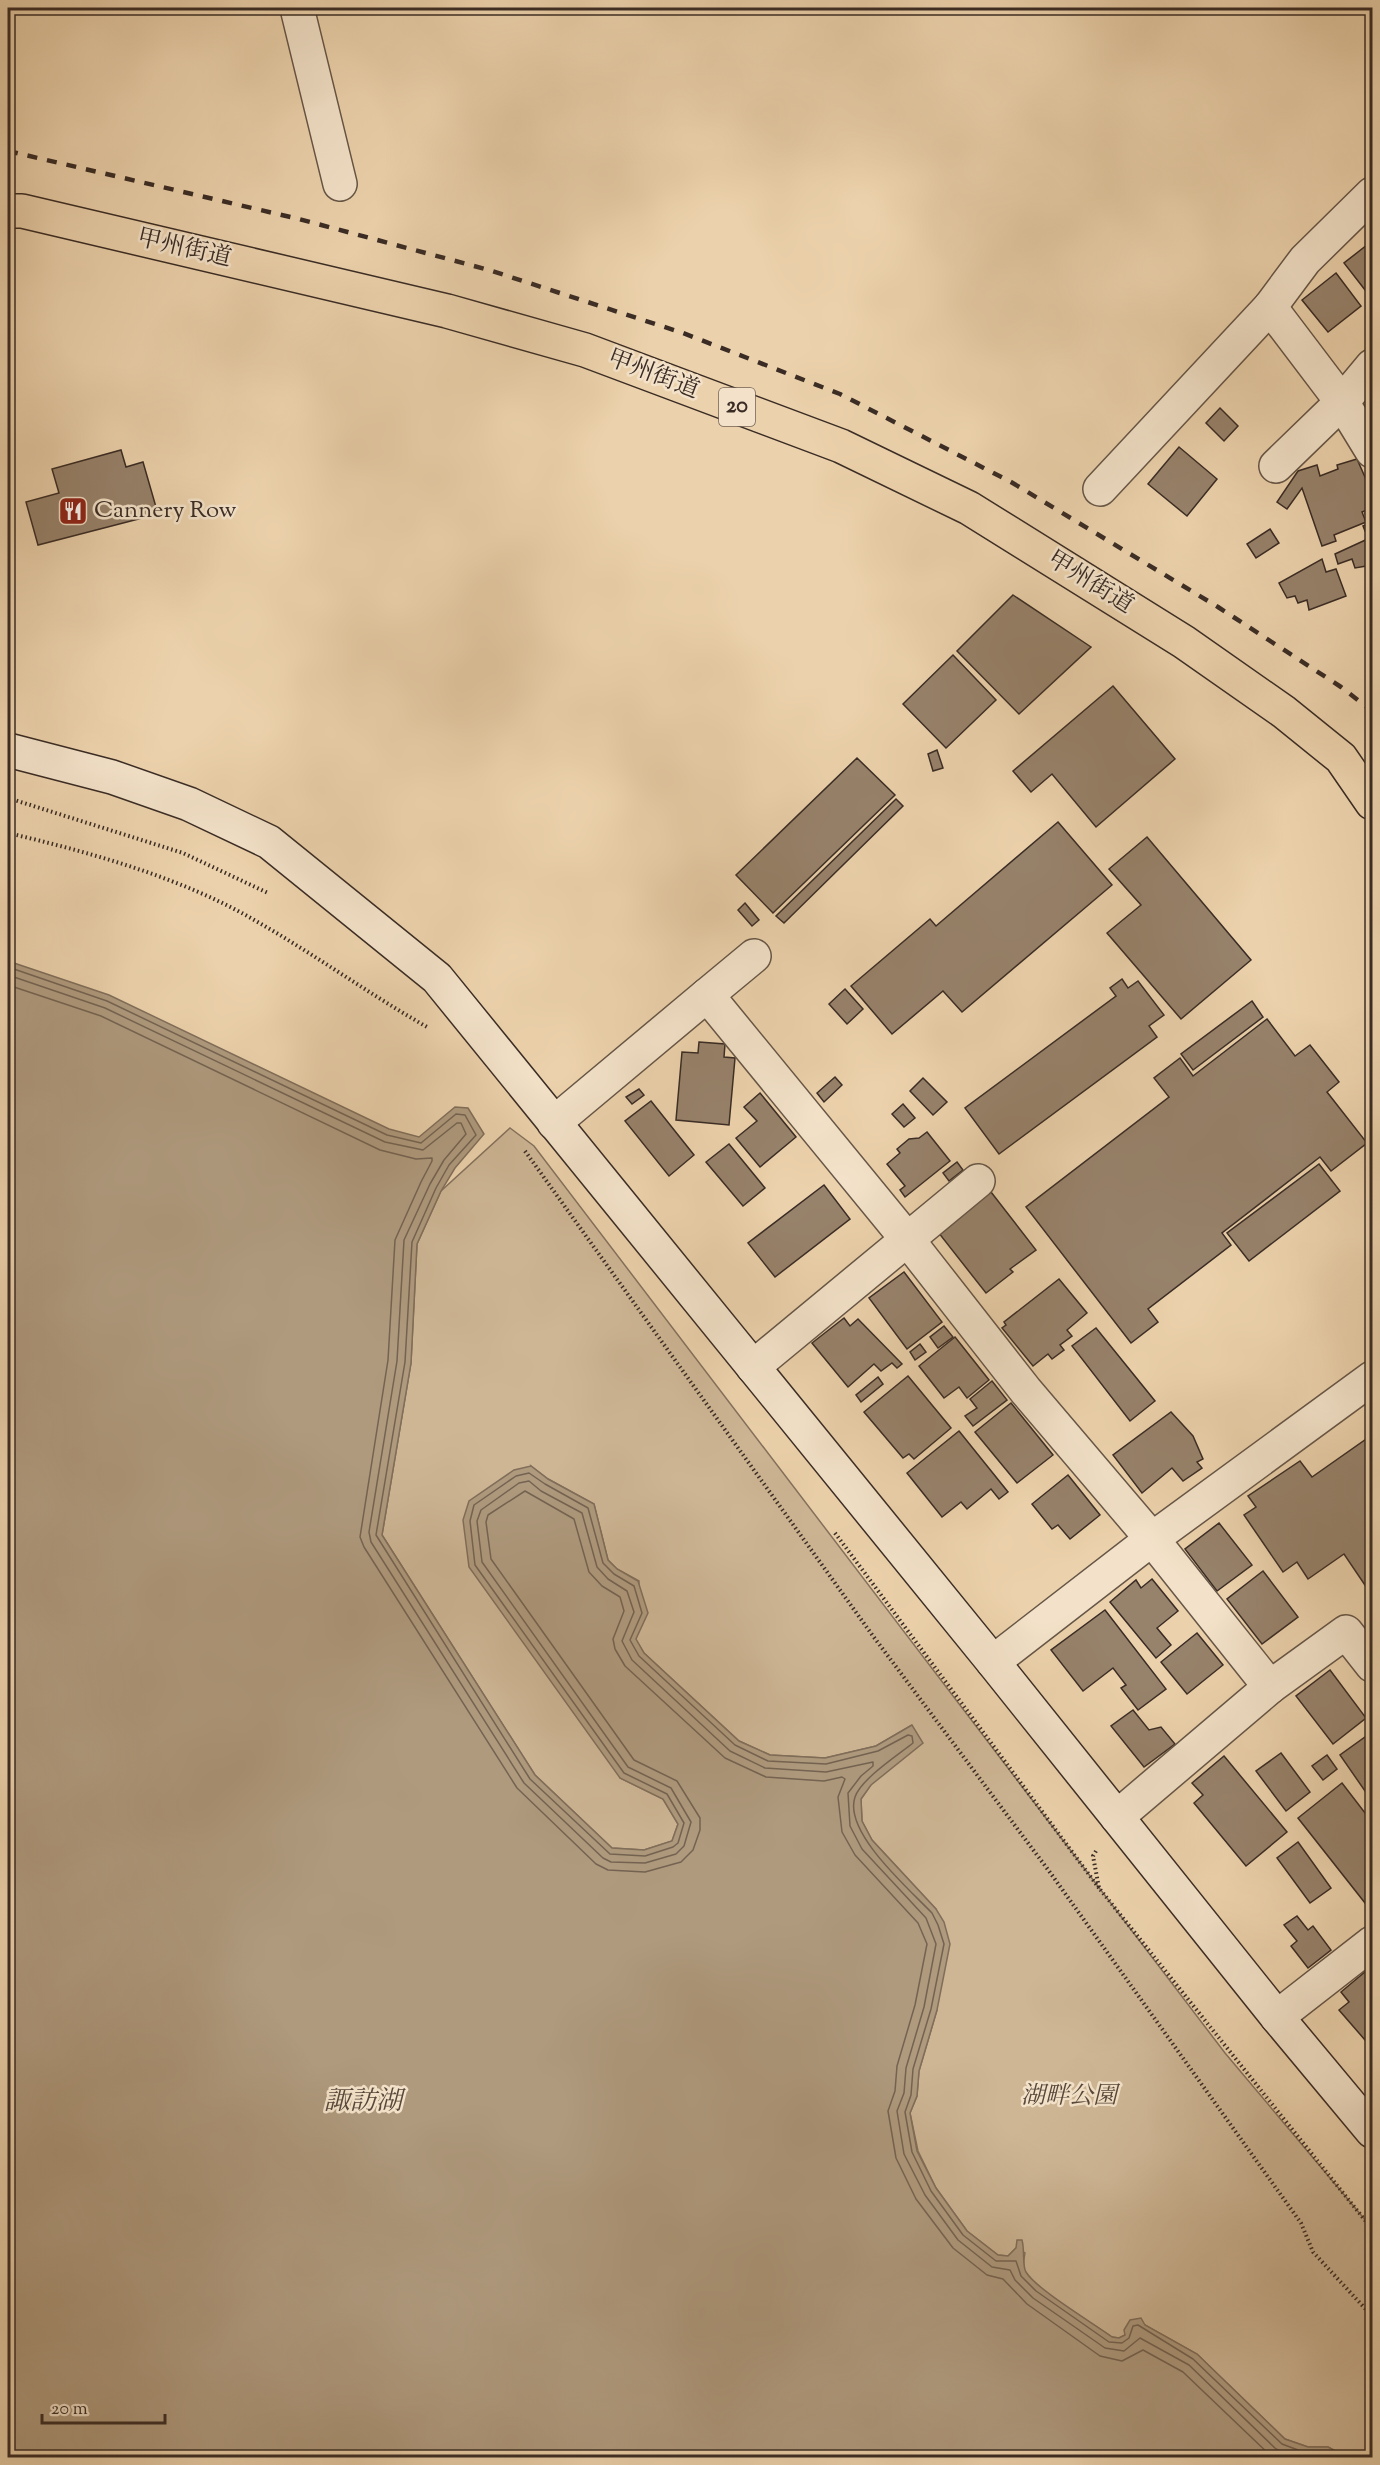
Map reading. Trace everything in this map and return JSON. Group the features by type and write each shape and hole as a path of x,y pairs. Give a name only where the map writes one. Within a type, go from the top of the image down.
{"highway":[{"name":"甲州街道","path":"8,211 22,211 435,309 574,346 841,446 969,508 1184,642 1284,712 1341,758 1372,803"}],"street":[{"path":"297,8 340,184"},
{"path":"1100,489 1270,307 1305,260 1372,194"},
{"path":"1270,307 1342,402 1372,451"},
{"path":"1276,466 1342,402 1372,366"},
{"path":"8,750 112,777 189,804 269,842 437,978 993,1662 1277,2018 1372,2131"},
{"path":"554,1123 754,956"},
{"path":"707,995 907,1239 1026,1391 1152,1539 1270,1688"},
{"path":"753,1367 978,1181"},
{"path":"993,1662 1152,1539 1372,1378"},
{"path":"1117,1817 1270,1688 1346,1632 1372,1665"},
{"path":"1277,2018 1372,1943"}],"path":[{"path":"8,798 183,853 278,897"},
{"path":"8,833 77,849 189,889 255,920 430,1029"},
{"path":"520,1144 873,1636 1097,1937 1301,2223 1313,2252 1372,2316"},
{"path":"1117,1817 1093,1856 1099,1888 1372,2229"}],"green space":[{"name":"湖畔公園","path":"510,1128 534,1146 1225,2053 1372,2228 1372,2457 1347,2457 1328,2447 1308,2447 1285,2439 1197,2354 1145,2325 1119,2338 1112,2337 1052,2297 1031,2279 1024,2269 1025,2253 1016,2248 1008,2256 998,2255 967,2231 936,2188 918,2151 910,2113 917,2096 919,2071 937,2010 936,1909 872,1840 862,1821 861,1799 912,1725 876,1746 825,1758 770,1755 739,1741 644,1653 636,1640 639,1581 617,1569 608,1560 594,1504 548,1479 531,1466 620,1778 663,1799 678,1824 672,1841 644,1850 612,1848 535,1775 382,1535 411,1363 417,1244 441,1191"}],"water":[{"name":"諏訪湖","path":"8,961 109,995 389,1129 419,1137 455,1107 468,1108 484,1134 455,1168 441,1191 417,1244 411,1363 382,1535 535,1775 612,1848 644,1850 672,1841 678,1824 663,1799 620,1778 469,1567 463,1520 469,1501 514,1470 531,1466 548,1479 594,1504 608,1560 617,1569 638,1581 648,1613 636,1639 644,1653 739,1741 770,1755 825,1758 876,1746 912,1725 923,1743 871,1785 861,1799 862,1821 872,1840 936,1909 944,1922 950,1944 937,2010 919,2071 917,2096 910,2113 917,2151 936,2188 967,2231 998,2255 1008,2256 1016,2248 1017,2240 1022,2240 1025,2269 1032,2279 1112,2337 1119,2338 1125,2335 1124,2330 1130,2320 1141,2318 1145,2325 1197,2354 1285,2439 1308,2447 1328,2447 1347,2457 8,2457"}],"building":[{"path":"1372,241 1372,292 1369,295 1344,263"},
{"path":"1336,273 1361,306 1328,332 1302,300"},
{"path":"1220,408 1238,426 1224,441 1206,423"},
{"path":"1179,447 1217,479 1187,516 1148,484"},
{"path":"121,450 126,467 143,462 158,514 38,545 26,502 59,493 52,469"},
{"path":"1357,459 1372,493 1372,508 1362,512 1366,522 1334,535 1336,541 1322,546 1302,488 1287,509 1277,502 1298,471 1317,465 1320,476 1338,469 1337,465"},
{"path":"1372,511 1372,527 1365,531 1363,526 1368,524 1365,513"},
{"path":"1270,529 1279,543 1256,558 1247,544"},
{"path":"1372,537 1372,565 1355,568 1352,559 1338,564 1335,554"},
{"path":"1322,559 1326,572 1336,569 1346,596 1309,610 1307,600 1298,603 1295,596 1287,598 1279,583"},
{"path":"1013,595 1091,647 1019,714 957,651"},
{"path":"953,655 996,700 946,748 903,704"},
{"path":"1113,686 1175,759 1096,827 1052,774 1031,792 1013,771"},
{"path":"937,750 943,768 933,771 928,754"},
{"path":"857,758 895,795 773,913 736,875"},
{"path":"896,799 903,806 784,923 776,916"},
{"path":"1058,822 1112,885 962,1012 943,991 892,1034 851,986 930,919 936,926"},
{"path":"1147,837 1251,960 1181,1019 1107,933 1141,905 1109,869"},
{"path":"745,903 759,920 752,926 738,910"},
{"path":"1122,979 1128,988 1138,981 1164,1015 1149,1026 1157,1037 999,1154 965,1108 1116,996 1110,988"},
{"path":"845,989 863,1009 847,1024 829,1004"},
{"path":"1252,1001 1263,1017 1193,1070 1181,1054"},
{"path":"1267,1019 1295,1056 1310,1045 1339,1082 1327,1092 1367,1143 1331,1171 1320,1157 1222,1233 1231,1245 1148,1309 1158,1322 1131,1343 1026,1207 1169,1097 1154,1078 1180,1058 1193,1076"},
{"path":"699,1042 725,1044 724,1057 735,1058 729,1125 676,1120 682,1052 698,1053"},
{"path":"835,1077 842,1085 824,1102 817,1093"},
{"path":"923,1078 947,1102 933,1115 910,1091"},
{"path":"639,1089 644,1095 632,1104 626,1097"},
{"path":"760,1093 796,1137 760,1167 736,1138 757,1121 744,1107"},
{"path":"651,1101 694,1155 669,1176 625,1121"},
{"path":"903,1104 915,1118 904,1127 892,1114"},
{"path":"927,1132 950,1161 905,1197 900,1190 905,1186 887,1164 900,1153 897,1149 909,1139 919,1138"},
{"path":"729,1144 765,1188 743,1206 706,1162"},
{"path":"957,1162 963,1170 949,1181 943,1173"},
{"path":"1319,1164 1340,1191 1249,1261 1227,1233"},
{"path":"824,1185 850,1219 775,1277 748,1243"},
{"path":"991,1192 1036,1250 1010,1269 1013,1272 986,1293 938,1232"},
{"path":"904,1272 942,1322 907,1349 869,1298"},
{"path":"1059,1279 1087,1313 1067,1330 1072,1336 1060,1345 1064,1350 1052,1359 1048,1354 1033,1366 1002,1328 1006,1325 1004,1322"},
{"path":"844,1318 850,1326 858,1319 902,1364 897,1368 892,1363 881,1371 874,1364 848,1387 812,1343"},
{"path":"944,1326 953,1337 938,1348 930,1337"},
{"path":"1096,1328 1155,1401 1130,1421 1072,1346"},
{"path":"955,1337 989,1380 967,1398 959,1387 944,1398 919,1366"},
{"path":"920,1344 926,1352 915,1360 910,1352"},
{"path":"908,1376 951,1428 914,1459 909,1454 903,1458 864,1412"},
{"path":"878,1377 883,1384 861,1402 856,1395"},
{"path":"992,1381 1007,1400 973,1426 965,1416 977,1408 970,1399"},
{"path":"1011,1403 1053,1455 1017,1483 975,1432"},
{"path":"1171,1412 1193,1436 1203,1459 1197,1462 1202,1468 1183,1481 1172,1468 1142,1493 1113,1455"},
{"path":"959,1431 1008,1492 999,1499 991,1489 967,1509 961,1502 942,1517 907,1473"},
{"path":"1372,1435 1372,1588 1369,1591 1344,1554 1308,1579 1297,1562 1283,1572 1244,1515 1256,1507 1248,1496 1300,1461 1312,1477"},
{"path":"1068,1475 1100,1515 1070,1539 1058,1525 1052,1529 1032,1504"},
{"path":"1219,1523 1252,1565 1217,1591 1185,1549"},
{"path":"1263,1571 1298,1617 1262,1644 1227,1599"},
{"path":"1152,1579 1178,1611 1157,1628 1171,1645 1156,1658 1110,1602 1136,1580 1141,1588"},
{"path":"1105,1610 1166,1689 1138,1710 1121,1688 1126,1685 1113,1668 1083,1691 1051,1650"},
{"path":"1197,1633 1223,1665 1187,1694 1161,1662"},
{"path":"1330,1670 1366,1718 1333,1744 1296,1696"},
{"path":"1133,1710 1149,1730 1161,1727 1175,1744 1144,1767 1111,1726"},
{"path":"1372,1732 1372,1801 1340,1755"},
{"path":"1281,1753 1310,1792 1286,1811 1256,1771"},
{"path":"1327,1755 1337,1769 1323,1780 1312,1766"},
{"path":"1224,1756 1287,1832 1246,1866 1194,1803 1203,1795 1192,1783"},
{"path":"1342,1783 1372,1822 1372,1905 1369,1908 1298,1818"},
{"path":"1298,1842 1331,1888 1310,1903 1277,1858"},
{"path":"1297,1916 1308,1930 1313,1926 1331,1950 1308,1968 1291,1946 1297,1941 1284,1925"},
{"path":"1372,1966 1372,2035 1365,2040 1339,2010 1349,2002 1341,1992"}],"railway":[{"path":"8,151 299,219 489,270 683,333 840,394 1011,482 1218,607 1341,687 1372,711"}],"place":[{"name":"Cannery Row","path":"73,511"}]}
